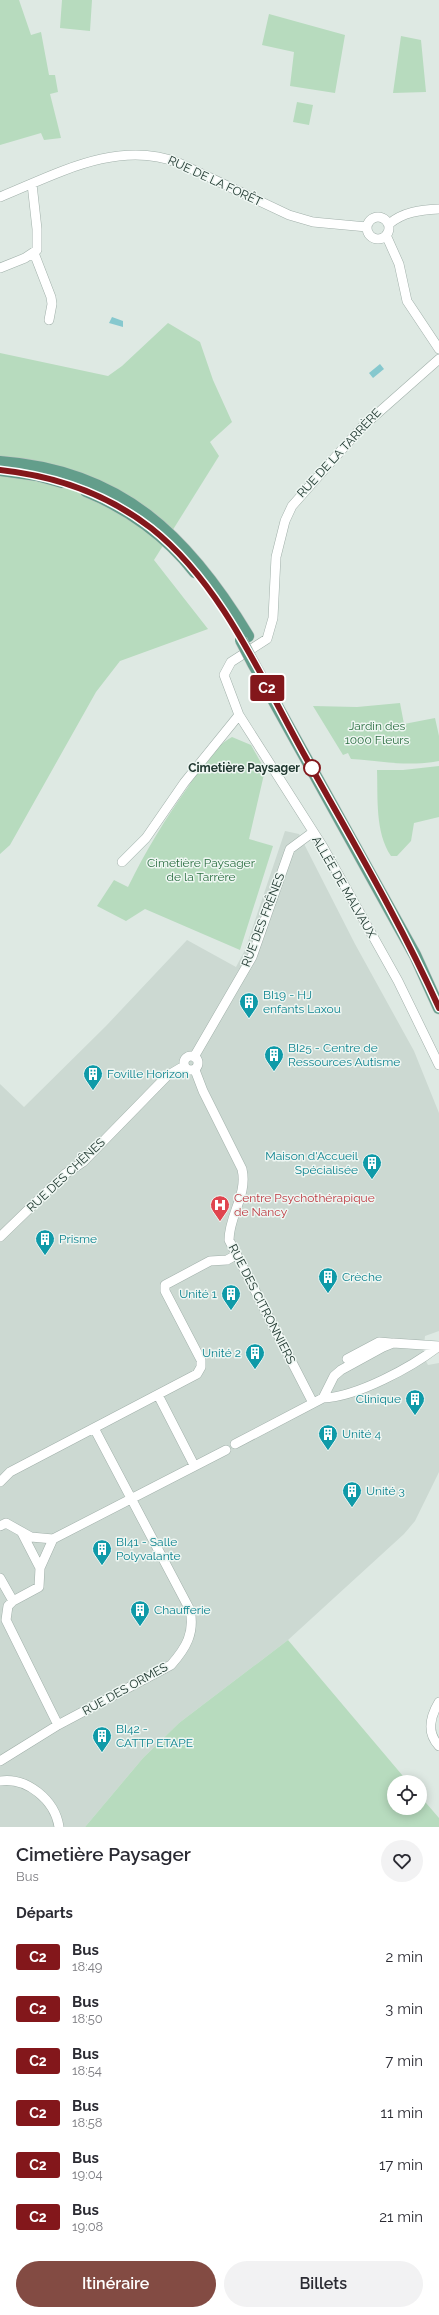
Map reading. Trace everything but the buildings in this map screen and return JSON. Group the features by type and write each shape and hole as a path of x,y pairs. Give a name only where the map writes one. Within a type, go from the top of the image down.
{"main road":[{"path":"0,462 29,465 66,474 105,490 139,509 169,532 196,560 218,589 244,638 420,950 439,992"},
{"path":"0,470 37,475 69,484 106,499 137,518 163,539 192,567 244,638"},
{"path":"257,660 415,955 439,1008"}],"street":[{"name":"RUE DE LA FORÊT","path":"0,197 100,158 132,154 157,155 225,184 279,212 313,222 367,227"},
{"path":"0,268 34,253 38,247 32,184"},
{"path":"388,224 396,218 406,214 439,209"},
{"path":"376,217 384,218 388,224 389,230 386,235 382,238 371,237 367,227 370,220 376,217"},
{"path":"386,235 394,250 402,273 403,290 407,301 439,349"},
{"path":"34,253 51,297 52,304 49,320"},
{"name":"RUE DE LA TARRÈRE","path":"238,715 224,680 224,670 231,662 268,639 273,618 276,557 285,521 292,506 361,428 439,359"},
{"path":"122,862 146,838 184,783 238,715"},
{"name":"ALLÉE DE MALVAUX","path":"238,715 313,832 398,981 439,1065"},
{"name":"RUE DES FRÊNES","path":"194,1056 252,957 290,849 313,832"},
{"path":"194,1056 199,1063 195,1070 191,1071 184,1066 186,1058 194,1056"},
{"name":"RUE DES CHÊNES","path":"0,1237 65,1174 83,1162 167,1076 184,1066"},
{"name":"RUE DES CITRONNIERS","path":"195,1070 244,1177 243,1191 229,1234 229,1240 314,1403"},
{"path":"0,1482 10,1472 197,1374 202,1363 165,1291 164,1285 210,1261 227,1260 236,1255"},
{"path":"324,1398 334,1376 341,1370 393,1343 439,1346"},
{"path":"235,1444 324,1398 336,1398 362,1390 428,1355 439,1346"},
{"path":"158,1395 194,1465"},
{"name":"RUE DES ORMES","path":"0,1761 58,1725 171,1665 181,1654 189,1640 193,1624 190,1610 94,1428"},
{"path":"0,1526 6,1523 31,1537 53,1539 194,1465 226,1450"},
{"path":"22,1533 40,1568"},
{"path":"53,1539 40,1568 39,1588 13,1601 8,1606 6,1620 58,1725"},
{"path":"0,1578 13,1601"},
{"path":"439,1702 432,1715 430,1723 432,1738 439,1746"},
{"path":"0,1781 14,1781 28,1786 39,1793 56,1814 59,1827"}],"shaded area":[{"name":"Centre Psychothérapique de Nancy","path":"285,831 299,834 355,944 414,1051 439,1113 439,1331 425,1336 423,1355 428,1365 439,1363 439,1472 415,1521 404,1534 288,1640 179,1723 143,1758 85,1827 0,1827 0,1084 24,1107 106,1026 187,940 236,967 245,950"}],"green space":[{"path":"0,0 19,0 31,35 41,32 49,75 55,75 58,92 50,94 61,138 44,140 41,133 0,145"},
{"path":"62,0 92,0 90,31 60,28"},
{"path":"269,14 345,35 335,93 290,86 294,52 262,45"},
{"path":"401,36 421,40 426,92 393,93"},
{"path":"297,102 313,105 309,125 293,122"},
{"path":"168,323 200,342 213,380 232,422 210,442 219,456 154,560 208,629 120,661 96,692 10,845 0,854 0,353 108,376 122,366"},
{"name":"Jardin des 1000 Fleurs","path":"400,703 404,724 435,718 439,736 439,761 406,764 351,759 348,753 343,755 313,706 357,707"},
{"name":"Cimetière Paysager de la Tarrère","path":"232,737 251,745 265,770 249,839 273,846 240,950 145,909 126,921 97,906 114,880 128,887 141,861 171,811 197,773 213,752"},
{"path":"439,766 439,817 414,823 411,841 397,856 391,856 382,836 378,814 377,770 403,770"},
{"path":"288,1640 402,1775 387,1775 387,1815 427,1815 427,1804 439,1818 439,1827 85,1827 143,1758 179,1723"}],"water":[{"path":"112,317 123,321 123,327 109,323"},
{"path":"380,364 384,369 373,378 369,373"}],"bus line":[{"name":"C2","path":"0,470 21,472 53,479 106,499 151,528 192,567 223,611 253,662 415,955 439,1008"}],"place":[{"name":"Cimetière Paysager","path":"312,768"},
{"name":"BI19 - HJ enfants Laxou","path":"249,1019"},
{"name":"BI25 - Centre de Ressources Autisme","path":"274,1072"},
{"name":"Foville Horizon","path":"93,1091"},
{"name":"Maison d'Accueil Spécialisée","path":"372,1180"},
{"name":"Centre Psychothérapique de Nancy","path":"220,1222"},
{"name":"Prisme","path":"45,1256"},
{"name":"Crèche","path":"328,1294"},
{"name":"Unité 1","path":"231,1311"},
{"name":"Unité 2","path":"255,1370"},
{"name":"Clinique","path":"415,1416"},
{"name":"Unité 4","path":"328,1451"},
{"name":"Unité 3","path":"352,1508"},
{"name":"BI41 - Salle Polyvalante","path":"102,1566"},
{"name":"Chaufferie","path":"140,1627"},
{"name":"BI42 - CATTP ETAPE","path":"102,1753"}]}
